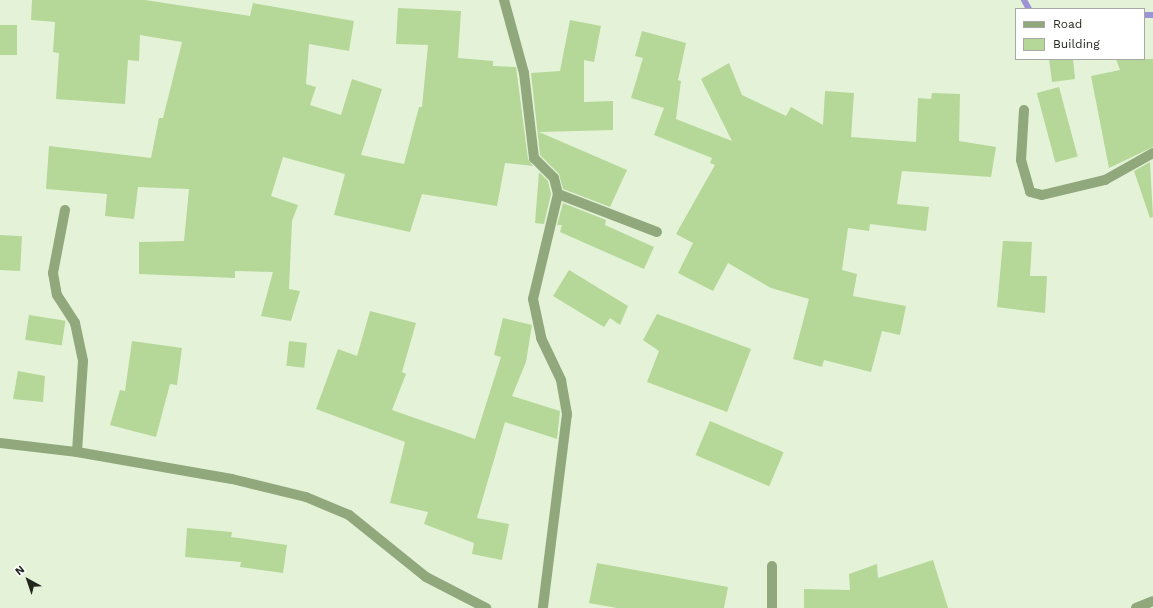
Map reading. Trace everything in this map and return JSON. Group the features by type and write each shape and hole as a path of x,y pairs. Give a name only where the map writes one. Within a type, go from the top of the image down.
{"street":[{"path":"504,0 524,73 534,158 554,178 558,194 533,299 541,338 561,380 567,414 543,608"},
{"path":"1024,110 1021,160 1030,192 1042,195 1106,180 1153,154"},
{"path":"558,194 657,232"},
{"path":"65,210 53,273 57,295 75,323 83,361 77,452"},
{"path":"0,443 77,452 232,479 306,497 349,515 426,577 486,608"},
{"path":"772,566 772,608"},
{"path":"1136,608 1153,601"}],"building":[{"path":"32,0 145,0 250,16 253,3 354,21 349,51 309,44 306,84 316,87 310,105 341,115 352,79 382,89 361,155 404,164 419,107 422,107 428,45 396,44 398,8 461,11 458,58 493,61 493,66 516,67 528,159 533,166 505,163 497,206 422,194 410,232 334,215 345,174 283,157 271,196 298,205 292,221 289,289 300,291 291,321 261,316 273,272 235,271 235,278 139,274 139,242 184,241 189,189 138,187 134,219 105,216 107,194 46,189 49,146 151,158 159,118 163,118 182,42 140,35 139,61 128,60 125,104 56,99 59,53 53,52 55,22 31,20"},
{"path":"570,20 601,26 594,62 584,60 584,102 613,101 613,130 539,132 627,170 610,207 563,189 559,174 540,155 531,73 560,71"},
{"path":"0,25 17,25 17,55 0,55"},
{"path":"642,31 686,43 678,80 681,81 676,119 732,141 701,79 729,63 742,95 786,116 791,107 823,125 825,91 854,93 851,137 916,142 918,98 931,99 932,93 960,94 959,141 996,147 991,177 902,171 897,204 929,207 926,231 870,224 869,231 848,228 842,270 857,274 853,296 906,306 900,335 882,331 871,372 824,360 822,367 793,359 809,299 771,288 728,263 713,291 678,273 693,243 676,234 715,165 710,163 712,158 654,135 664,108 631,98 643,58 635,56"},
{"path":"1153,59 1153,147 1109,168 1091,76 1120,70 1116,60"},
{"path":"1049,60 1073,60 1075,79 1052,82"},
{"path":"1059,87 1078,157 1055,162 1037,93"},
{"path":"1150,162 1153,217 1150,218 1134,171"},
{"path":"539,172 548,181 551,194 544,224 535,223"},
{"path":"563,203 606,220 605,225 654,247 644,269 560,232 562,225 557,225"},
{"path":"0,235 22,236 20,271 0,270"},
{"path":"1003,241 1032,242 1030,276 1047,276 1045,313 997,307"},
{"path":"569,270 628,306 620,325 610,318 604,327 553,296"},
{"path":"370,311 416,323 402,372 406,374 392,410 475,439 501,357 494,355 503,318 532,325 526,362 512,396 560,411 557,439 505,422 477,518 509,524 502,560 472,554 474,543 424,524 428,512 390,503 405,442 316,409 338,349 357,356"},
{"path":"657,314 751,349 727,412 647,382 659,351 643,340"},
{"path":"29,315 66,321 62,345 25,340"},
{"path":"132,341 182,348 177,385 170,384 156,437 110,425 120,390 125,391"},
{"path":"289,341 307,343 304,368 286,366"},
{"path":"18,371 45,376 43,402 13,399"},
{"path":"710,421 784,452 769,486 696,455"},
{"path":"187,528 232,532 231,537 287,545 283,573 240,567 241,562 185,557"},
{"path":"933,560 948,608 804,608 804,589 850,590 849,574 877,564 878,578"},
{"path":"597,563 728,587 724,608 617,608 589,603"}],"waterway":[{"path":"1024,0 1028,8"},
{"path":"1145,15 1153,15"}]}
